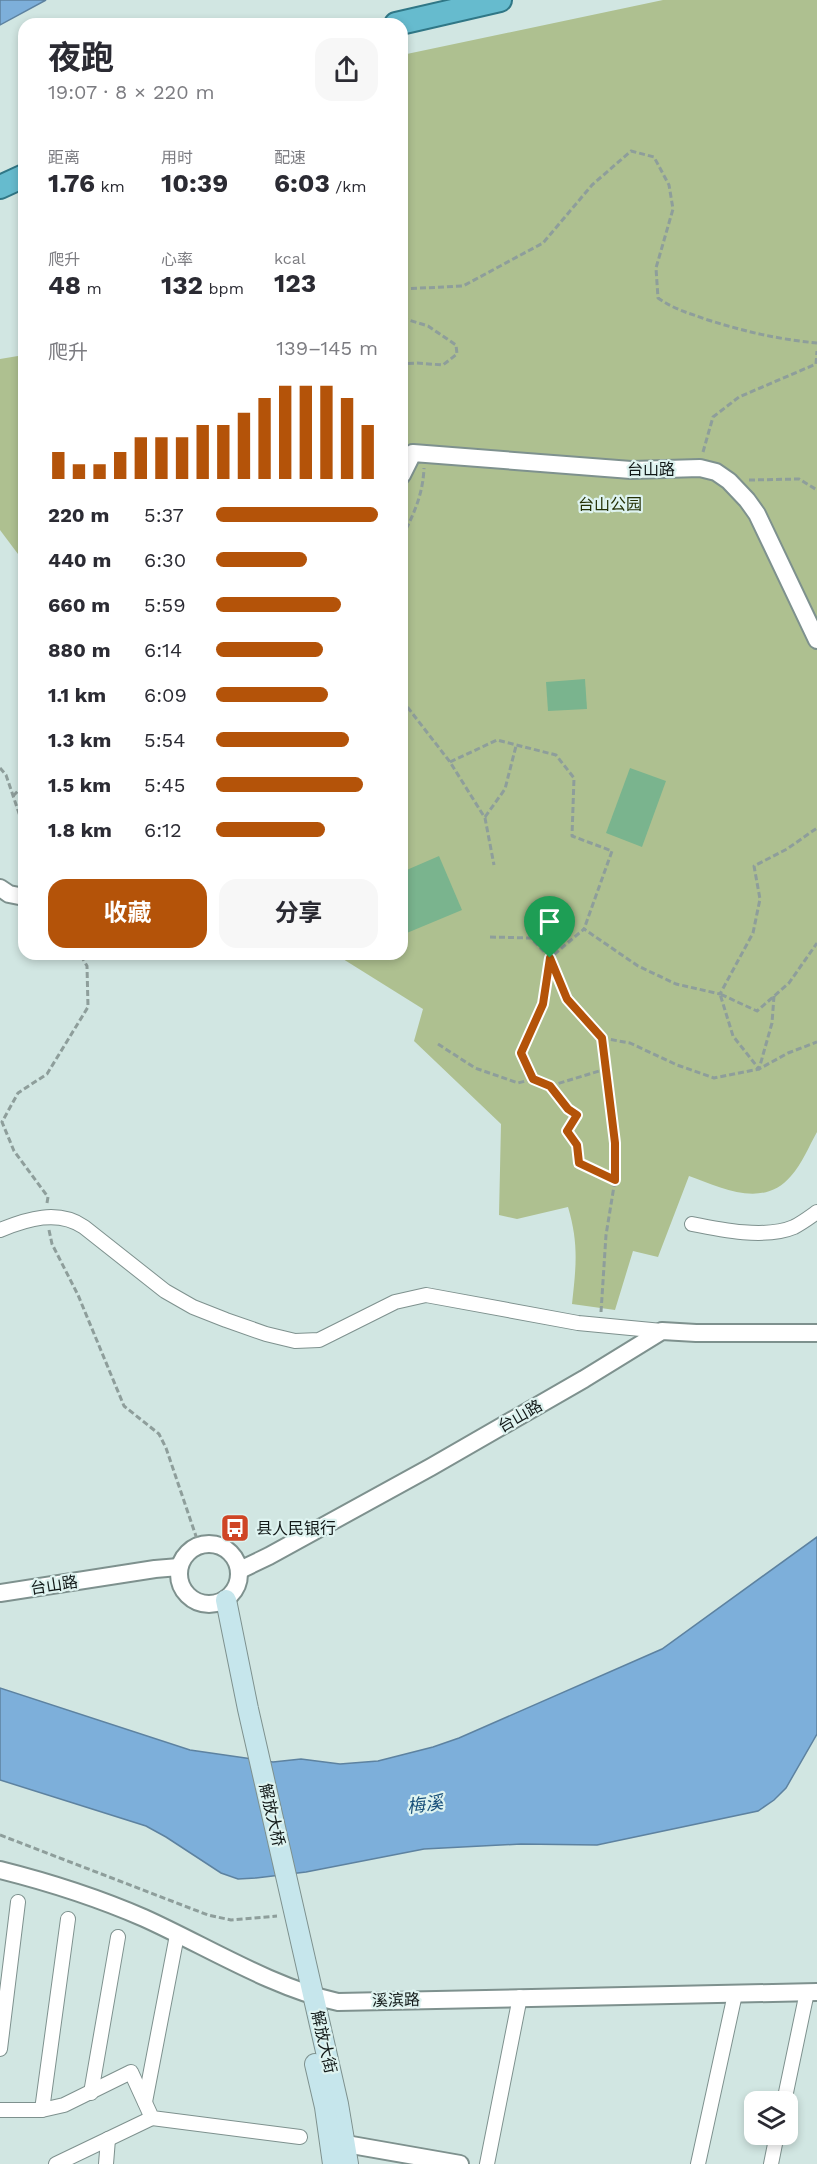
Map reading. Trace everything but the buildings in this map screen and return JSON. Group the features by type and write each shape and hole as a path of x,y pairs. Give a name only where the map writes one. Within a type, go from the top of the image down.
{"highway":[{"path":"408,21 500,0"},
{"path":"0,187 18,179"}],"main road":[{"name":"解放大桥","path":"220,1602 286,1920"},
{"name":"解放大街","path":"286,1920 347,2154"},
{"name":"解放大街","path":"306,1992 333,2164"}],"street":[{"path":"408,463 413,453 426,454"},
{"name":"台山路","path":"426,454 631,470 700,468 716,472 729,481 757,514 817,640"},
{"path":"0,888 9,894 18,896"},
{"path":"692,1224 730,1232 780,1231 793,1227 817,1212"},
{"path":"0,1230 36,1218 70,1219 84,1227 165,1291 179,1299 245,1327 295,1341 319,1340 395,1302 426,1295 556,1319 662,1331 817,1333"},
{"name":"台山路","path":"240,1570 431,1467 662,1331"},
{"path":"209,1544 227,1550 234,1556 240,1570 238,1585 233,1593 220,1602 206,1605 188,1596 179,1578 179,1567 183,1558 199,1545 209,1544"},
{"name":"台山路","path":"0,1593 179,1567"},
{"name":"溪滨路","path":"0,1870 116,1907 306,1992 338,2002 812,1992"},
{"path":"0,2049 18,1902"},
{"path":"42,2110 68,1918"},
{"path":"145,2102 177,1935"},
{"path":"91,2093 118,1937"},
{"path":"787,2091 812,1992"},
{"path":"698,2164 735,1994"},
{"path":"487,2164 520,1997"},
{"path":"0,2110 42,2110 64,2105 132,2072 152,2118"},
{"path":"57,2164 152,2118 300,2137"},
{"path":"106,2164 108,2139"},
{"path":"771,2164 775,2145"},
{"path":"347,2154 460,2164"}],"path":[{"path":"408,289 464,286 543,243 592,185 631,151 654,158 669,185 673,209 656,268 658,298 675,310 739,330 778,339 817,343"},
{"path":"408,320 428,326 456,345 457,354 443,365 408,364"},
{"path":"700,468 705,441 713,417 739,397 816,364 817,351"},
{"path":"408,526 415,514 423,485 426,454"},
{"path":"729,481 799,479 817,490"},
{"path":"408,708 450,762 485,818 494,865"},
{"path":"450,762 497,740 556,755 574,778 572,836 612,851 584,929 550,958 543,1004 521,1053 533,1079"},
{"path":"485,818 505,789 516,746"},
{"path":"0,768 6,775 18,811"},
{"path":"13,796 18,791"},
{"path":"759,1069 733,1036 720,994 753,933 760,899 754,866 787,849 817,828"},
{"path":"584,929 639,966 676,984 720,994 757,1011 789,983 817,943"},
{"path":"490,937 531,938 550,958 567,999 602,1038 615,1143 615,1180 606,1235 600,1324"},
{"path":"759,1069 772,1023 774,996"},
{"path":"602,1038 630,1043 677,1065 714,1078 759,1069 788,1053 817,1042"},
{"path":"438,1044 475,1068 518,1083 533,1079 550,1086 568,1109 577,1115 567,1131 577,1145 579,1163 615,1180"},
{"path":"550,1086 606,1069"},
{"path":"0,1835 208,1915 231,1920 286,1920"}],"green space":[{"name":"台山公园","path":"663,0 817,0 817,1132 791,1176 780,1186 768,1192 742,1193 689,1176 658,1257 633,1251 615,1310 572,1304 576,1256 568,1207 517,1219 499,1215 501,1124 414,1041 423,1009 345,960 408,960 408,54"},
{"path":"18,356 18,554 0,530 0,359"}],"water":[{"path":"0,0 46,0 0,25"},
{"name":"梅溪","path":"817,1537 817,1734 786,1788 758,1811 597,1845 521,1844 424,1849 306,1872 238,1879 221,1873 146,1826 0,1780 0,1688 190,1750 273,1762 301,1759 340,1764 378,1761 433,1747 459,1738 662,1649"}],"place":[{"name":"县人民银行","path":"235,1528"}],"route":[{"path":"550,958 567,999 602,1038 615,1143 615,1180 579,1163 577,1145 567,1131 577,1115 568,1109 550,1086 533,1079 521,1053 532,1033 543,1004 550,958"}]}
